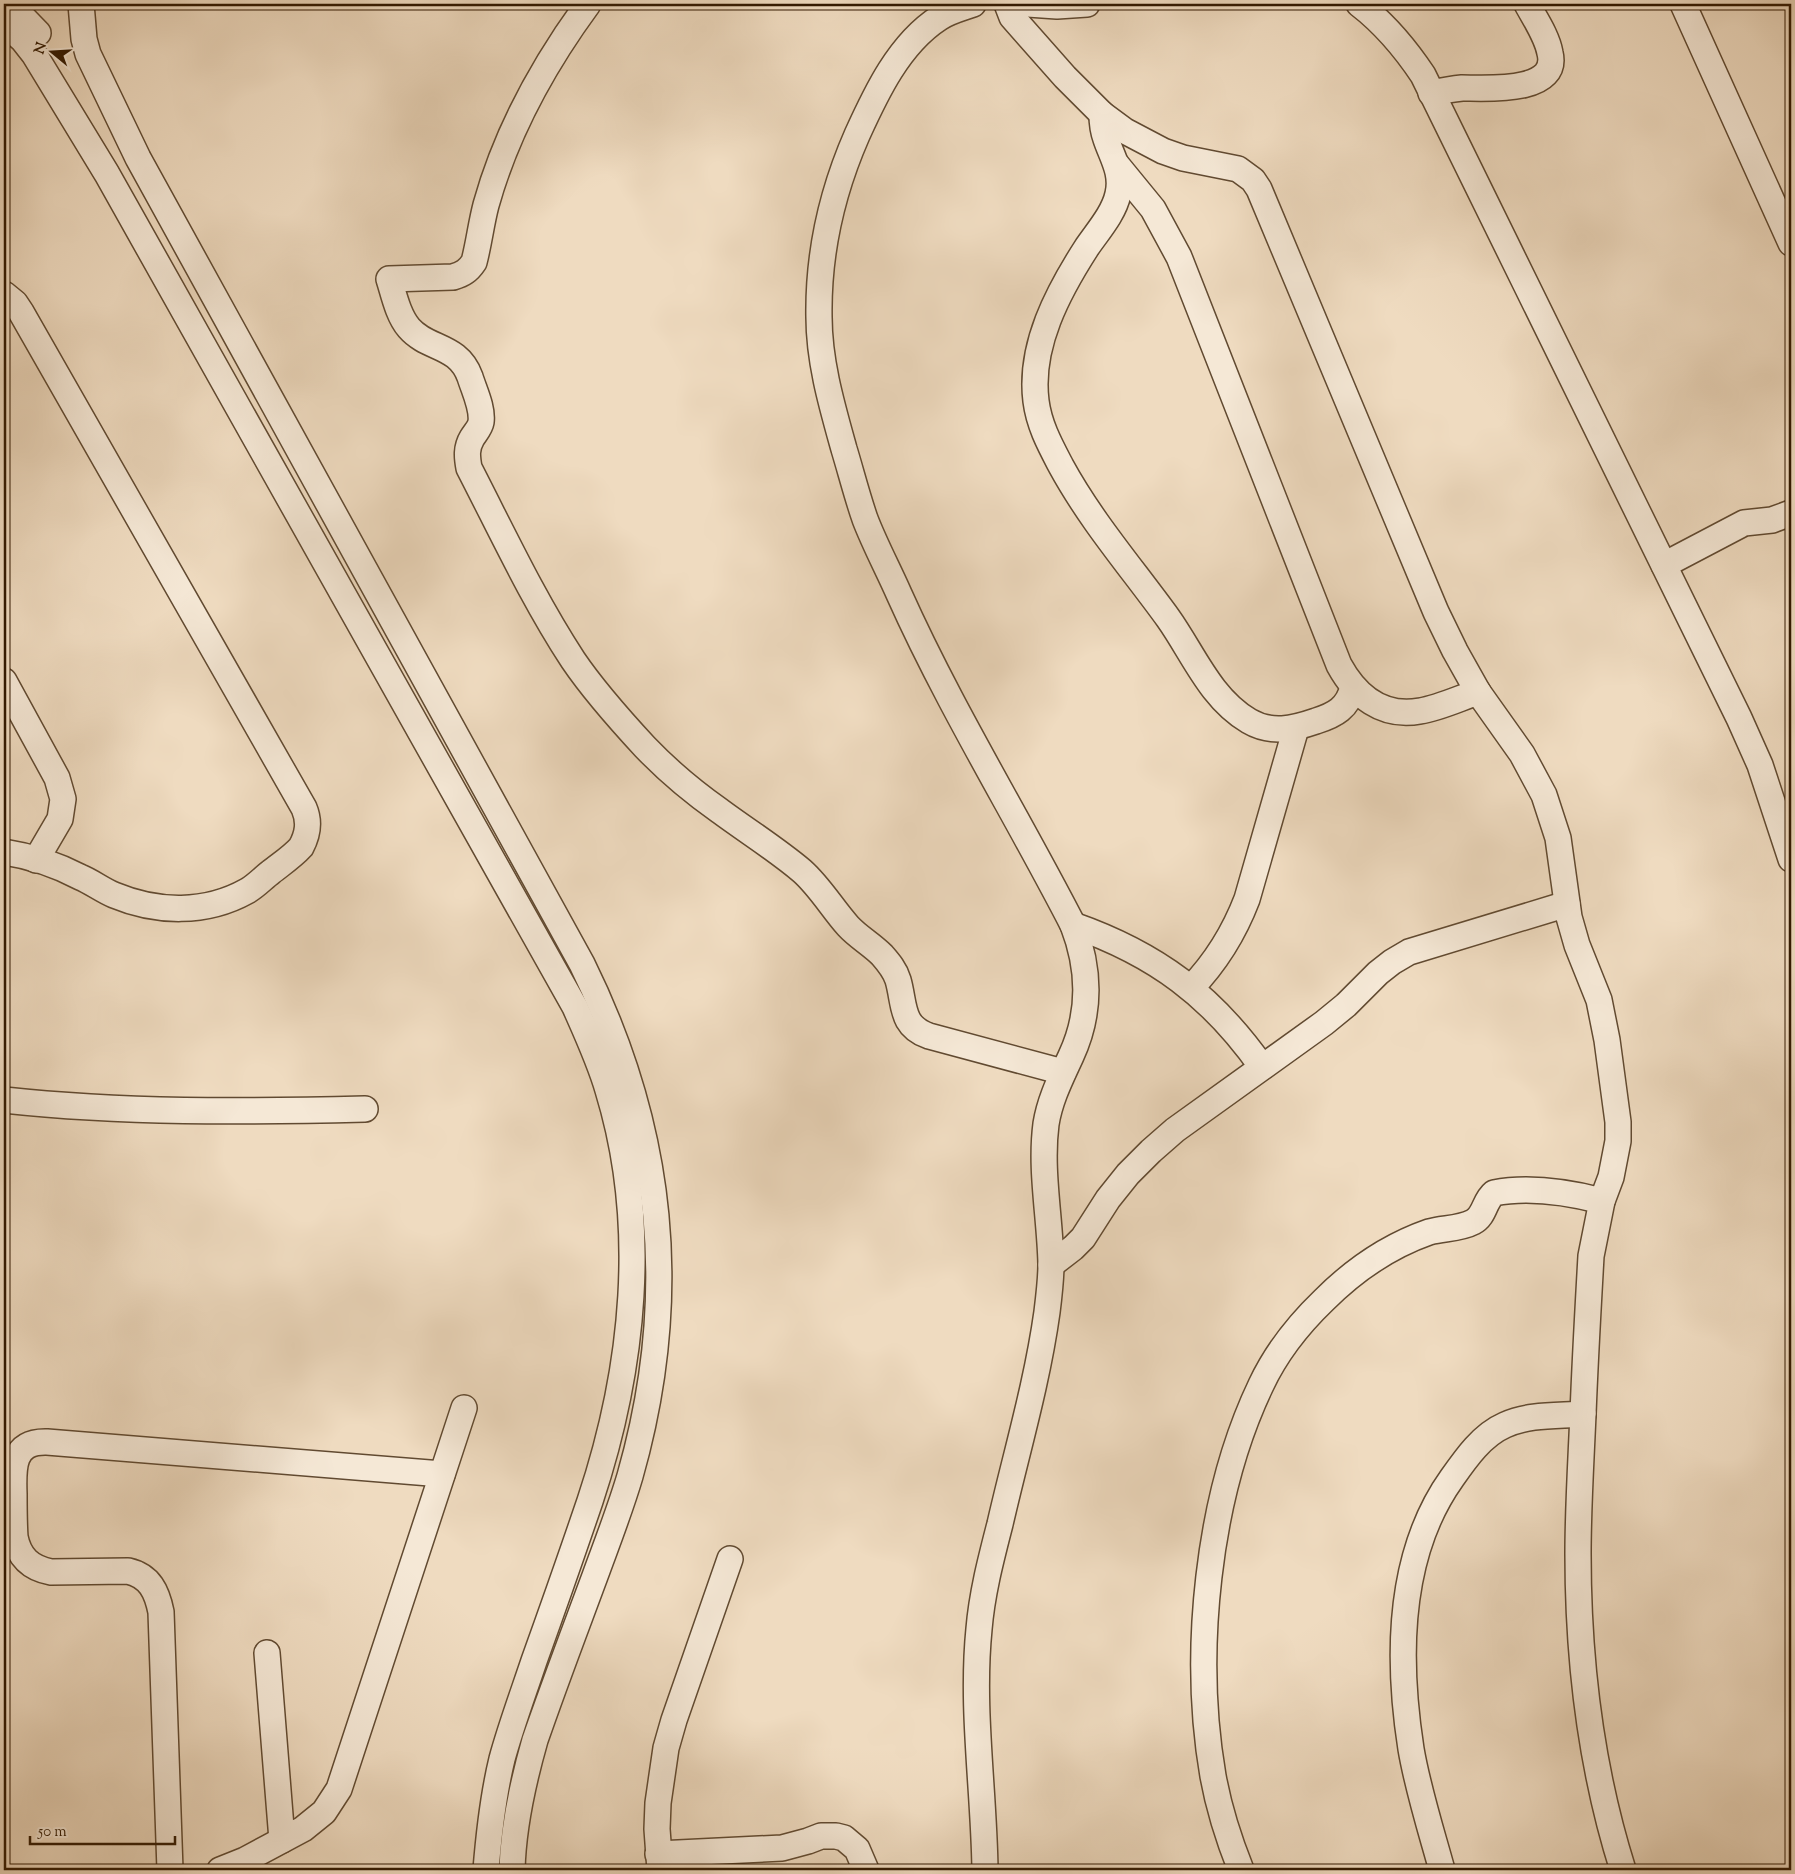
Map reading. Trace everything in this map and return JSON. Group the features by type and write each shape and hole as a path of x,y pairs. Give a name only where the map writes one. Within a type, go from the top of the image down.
{"street":[{"path":"10,4 37,32 58,62 72,94 80,128"},
{"path":"81,4 84,39 88,54 138,158 582,964 616,1041 630,1084 649,1163 659,1240 660,1280 658,1319 648,1399 640,1438 621,1506 535,1740 524,1778 517,1818 512,1870"},
{"path":"588,4 554,54 517,124 500,164 486,205 474,262 469,270 462,275 453,277 389,278 403,318 409,327 423,339 451,352 459,359 469,375 481,413 480,423 468,448 469,468 547,619 574,662 597,692 640,741 673,774 718,810 804,872 848,926 891,965 898,980 906,1016 915,1029 929,1036 1063,1072"},
{"path":"973,4 942,16 927,26 899,58 882,85 865,117 842,174 828,224 819,284 820,344 832,404 860,502 873,538 919,639 963,724 1073,925 1085,963 1087,982 1086,1002 1078,1040 1051,1103 1045,1138 1044,1156 1051,1266 1042,1338 987,1578 979,1629 976,1687 985,1870"},
{"path":"1007,4 1012,18 1065,77 1102,114 1125,132 1163,152 1238,169 1253,180 1259,189 1436,612 1455,652 1478,692 1522,754 1544,794 1558,838 1566,904 1577,944 1599,1000 1604,1022 1618,1122 1616,1159 1602,1202 1591,1256 1578,1554 1584,1674 1598,1774 1623,1870"},
{"path":"1028,4 1057,6 1087,4"},
{"path":"1360,4 1390,31 1423,75 1750,741 1775,806 1791,859"},
{"path":"1431,93 1460,88 1511,87 1531,83 1544,75 1549,69 1551,54 1527,4"},
{"path":"1683,4 1791,243"},
{"path":"4,23 23,40 34,54 107,174 575,1008 599,1062 618,1124 625,1159 632,1229 631,1303 623,1372 600,1471 516,1714 502,1761 494,1798 486,1870"},
{"path":"1102,114 1105,138 1117,164 1153,209 1179,257 1339,665 1353,688 1371,702 1384,708 1409,712 1420,711 1478,692"},
{"path":"107,174 138,158"},
{"path":"1117,164 1120,184 1115,204 1069,278 1043,334 1036,368 1035,385 1039,419 1052,450 1080,499 1103,532 1177,632 1218,694 1239,714 1251,722 1271,729 1296,728 1338,713 1348,702 1353,688"},
{"path":"4,294 15,303 21,312 304,808 308,822 305,839 301,848 248,890 224,901 193,908 155,907 133,902 78,876 36,860 4,852"},
{"path":"1664,564 1744,523 1772,520 1791,513"},
{"path":"4,681 57,778 62,794 63,809 60,819 36,860"},
{"path":"1191,988 1219,956 1240,919 1248,899 1296,728"},
{"path":"1051,1266 1083,1238 1108,1199 1128,1174 1151,1151 1175,1130 1346,1005 1378,973 1392,962 1409,952 1566,904"},
{"path":"1073,925 1124,945 1170,972 1191,988 1230,1025 1262,1067"},
{"path":"4,1100 45,1105 196,1111 365,1109"},
{"path":"1241,1870 1221,1813 1213,1777 1205,1703 1204,1626 1212,1550 1220,1508 1245,1425 1261,1385 1285,1345 1303,1321 1324,1299 1358,1270 1396,1246 1431,1232 1472,1222 1480,1216 1488,1198 1501,1192 1561,1192 1602,1202"},
{"path":"220,1870 230,1867 282,1840 314,1821 332,1802 339,1789 464,1408"},
{"path":"1442,1870 1420,1787 1406,1712 1404,1630 1407,1597 1414,1557 1432,1510 1444,1489 1460,1466 1486,1436 1503,1426 1525,1418 1583,1414"},
{"path":"170,1870 161,1612 157,1596 148,1581 136,1572 51,1572 40,1570 30,1565 22,1557 17,1548 15,1537 13,1470 18,1454 31,1444 47,1442 442,1474"},
{"path":"730,1559 666,1748 658,1803 659,1862 782,1848 821,1836 836,1836 851,1843 857,1849 866,1870"},
{"path":"268,1652 282,1840"}]}
